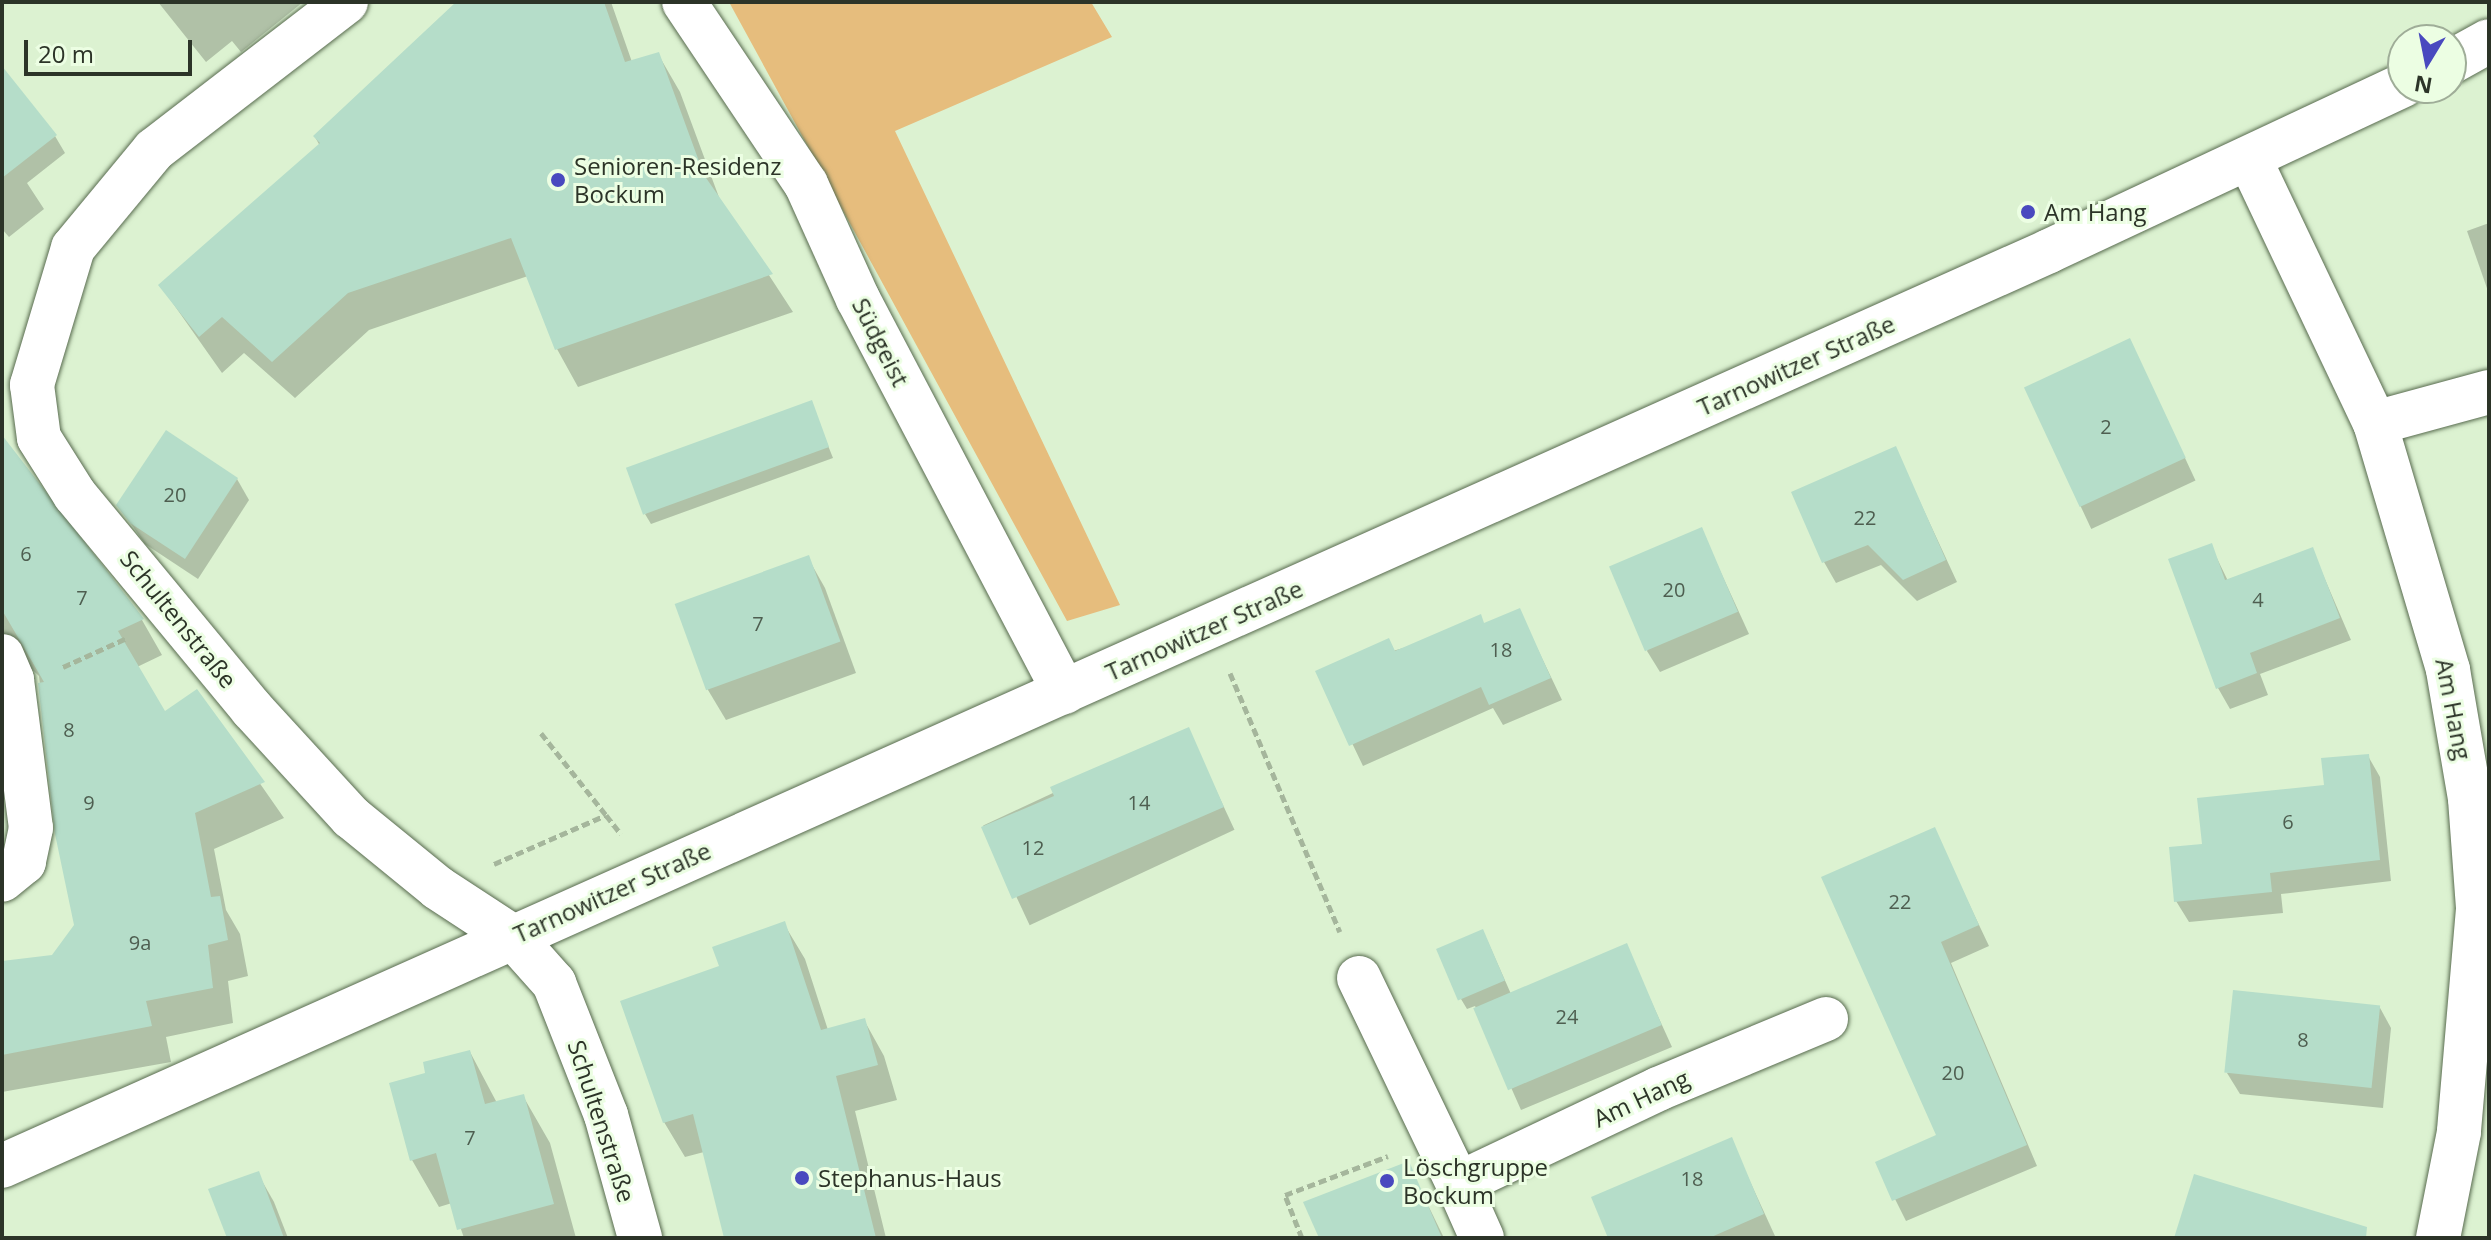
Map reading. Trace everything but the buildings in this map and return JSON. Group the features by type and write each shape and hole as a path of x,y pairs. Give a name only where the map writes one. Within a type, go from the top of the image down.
{"street":[{"name":"Schultenstraße","path":"346,2 154,150 73,248 32,385 39,438 75,495 252,709 351,817 438,888 513,937 554,983 606,1115 640,1238"},
{"name":"Südgeist","path":"684,2 806,184 858,299 1064,692"},
{"path":"2467,53 2489,41"},
{"name":"Tarnowitzer Straße","path":"2,1166 653,872 1210,628 2250,160 2387,93"},
{"name":"Am Hang","path":"2250,160 2375,423 2448,670 2470,799 2484,909 2459,1132 2438,1238"},
{"path":"2375,423 2489,392"},
{"path":"2,880 24,862 31,828 7,668"},
{"path":"1359,978 1482,1238"},
{"name":"Am Hang","path":"1458,1184 1658,1089 1826,1019"}],"path":[{"path":"7,668 50,673 176,614"},
{"path":"1210,628 1359,978"},
{"path":"541,733 653,872"},
{"path":"438,888 606,815"},
{"path":"1302,1238 1285,1195 1400,1152"}],"shaded area":[{"path":"729,2 1091,2 1112,37 895,131 1120,605 1067,621"}],"place":[{"name":"Senioren-Residenz Bockum","path":"558,180"},
{"name":"Am Hang","path":"2028,212"},
{"name":"Stephanus-Haus","path":"802,1178"},
{"name":"Löschgruppe Bockum","path":"1387,1181"}]}
